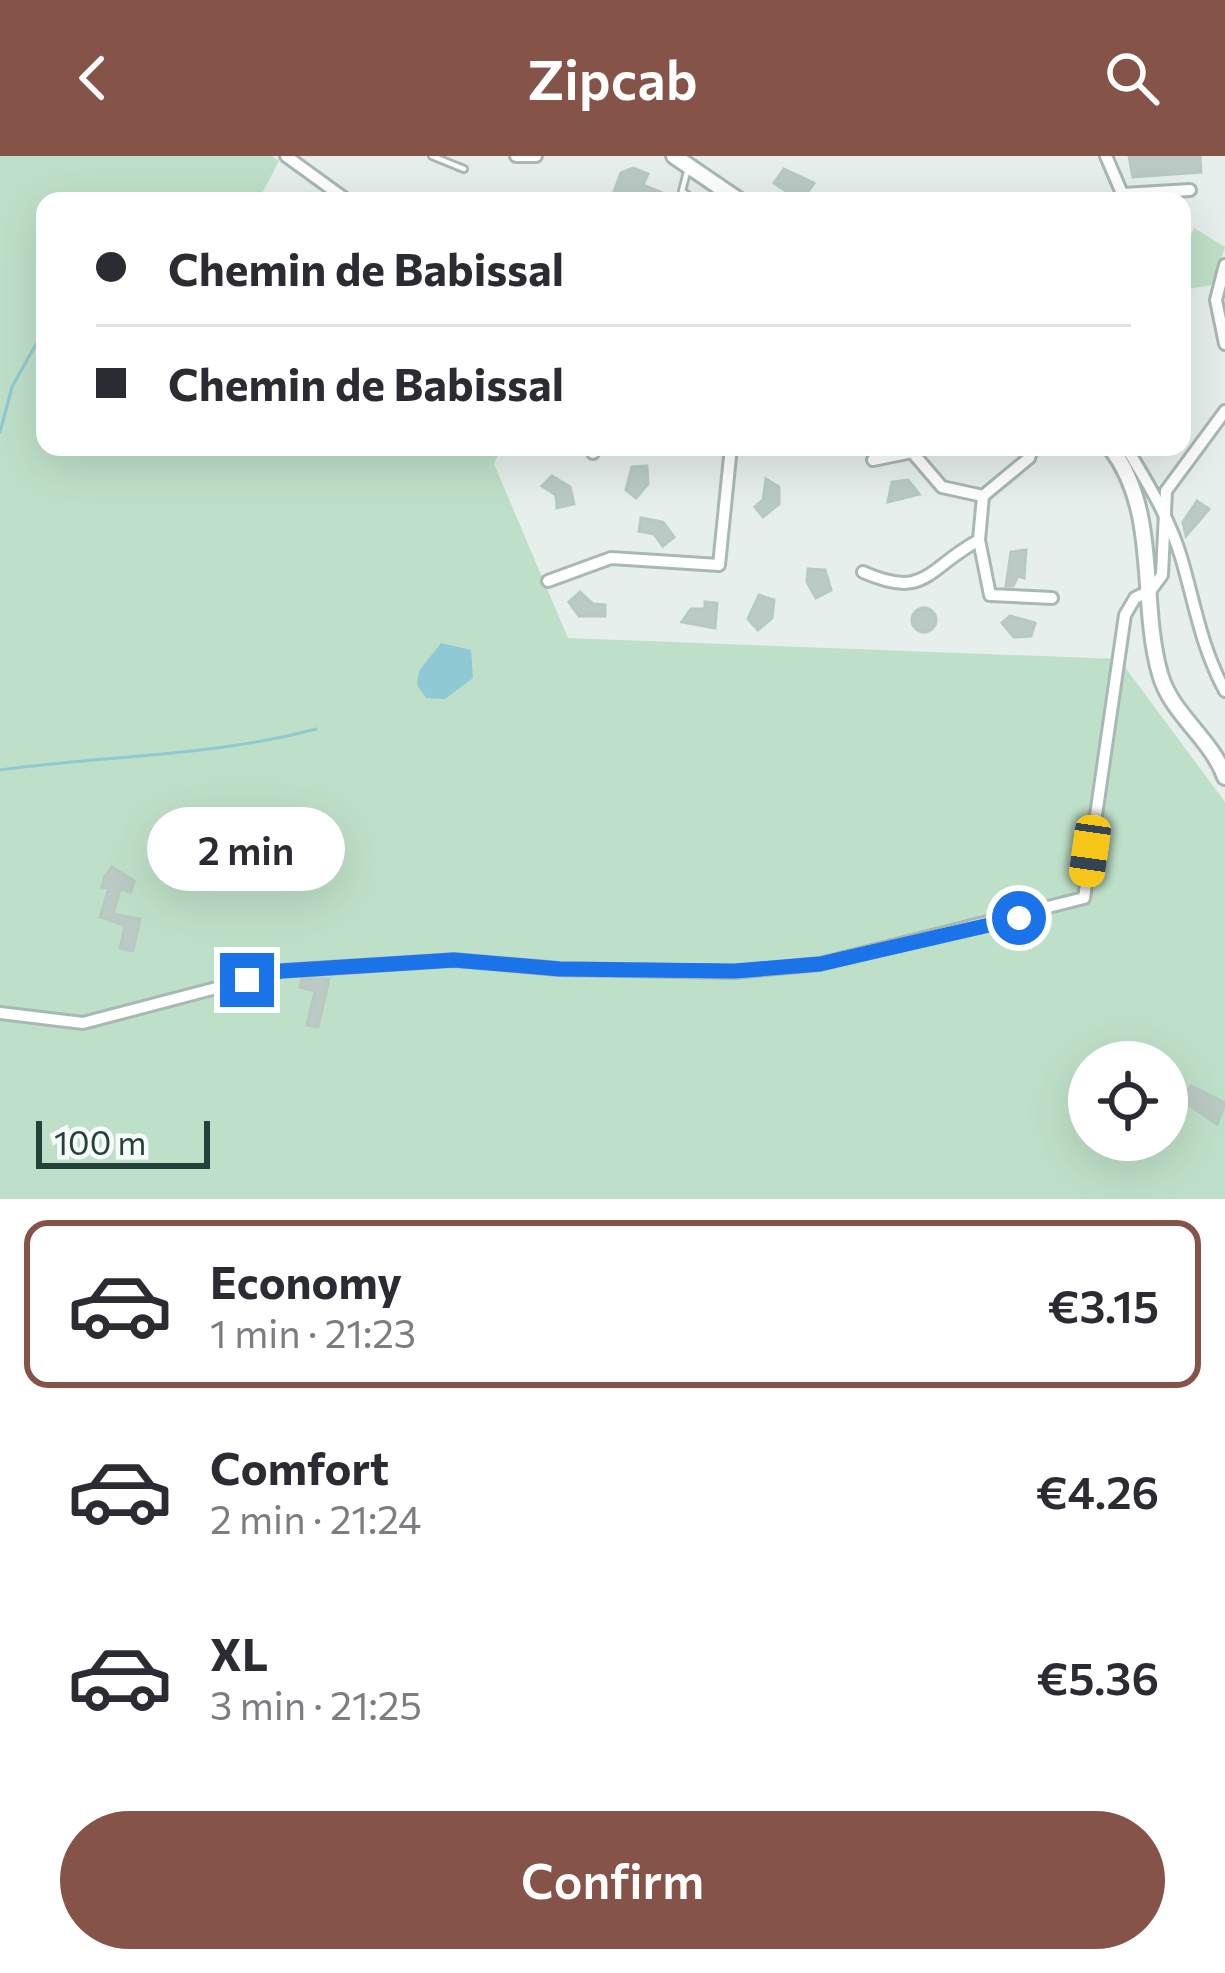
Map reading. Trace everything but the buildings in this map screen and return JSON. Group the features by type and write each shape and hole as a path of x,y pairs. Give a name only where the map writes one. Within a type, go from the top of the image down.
{"street":[{"path":"286,156 324,192"},
{"path":"516,156 536,156"},
{"path":"674,156 726,192"},
{"path":"1106,156 1121,192"},
{"path":"1174,192 1190,190"},
{"path":"1225,265 1216,300 1225,344"},
{"path":"0,1013 83,1023 281,971 454,960 625,970 735,971 820,964 1084,898 1125,615 1135,598 1151,590 1162,574 1166,491 1225,411"},
{"path":"548,581 611,558 719,565 730,456"},
{"path":"873,460 892,456"},
{"path":"915,456 942,487 983,496"},
{"path":"1029,456 983,496 979,540 990,595 1052,598"},
{"path":"1115,456 1131,485 1164,686 1213,752 1225,777"},
{"path":"1131,456 1164,511 1204,653 1225,691"},
{"path":"863,572 893,586 914,586 979,540"}],"lane":[{"path":"432,156 464,169"},
{"path":"683,192 689,167"}],"green space":[{"path":"0,156 272,156 279,161 263,192 36,192 36,456 497,456 494,464 568,638 1119,659 1225,802 1225,1199 0,1199"},
{"path":"1194,228 1225,247 1212,285 1191,288"}],"water":[{"path":"441,643 471,650 473,678 445,699 426,698 417,685 419,671"}],"waterway":[{"path":"0,432 12,387 36,344"},
{"path":"0,770 198,750 316,729"}],"route":[{"path":"247,980 281,971 454,960 560,969 735,971 820,964 1019,918"}]}
